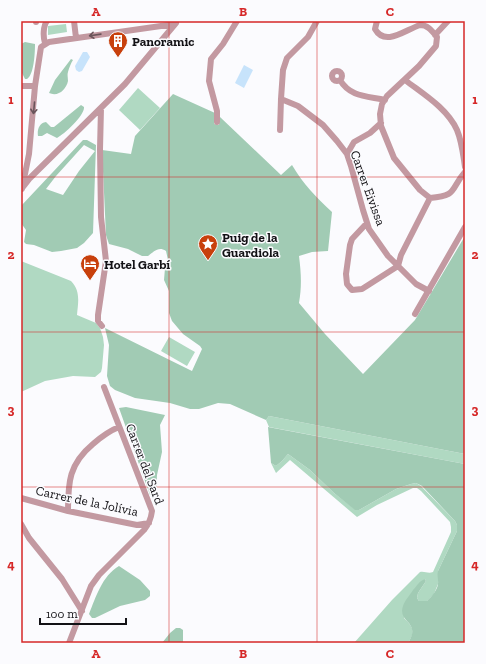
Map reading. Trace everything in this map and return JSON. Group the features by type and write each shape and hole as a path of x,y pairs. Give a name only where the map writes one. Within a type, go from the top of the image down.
{"street":[{"path":"45,43 44,25 47,21"},
{"path":"74,21 76,38"},
{"path":"216,122 217,111 209,81 211,59 223,44 237,21"},
{"path":"280,130 280,99 283,70 287,58 308,37 317,21"},
{"path":"377,21 374,29 377,34 383,38 390,38 420,24 431,30 437,37 436,46 405,80 384,100 382,104 380,123 394,158 420,190 430,198 439,198 450,194 455,189 465,172"},
{"path":"435,35 448,21"},
{"path":"22,189 29,154 35,86 40,52 45,43 176,22"},
{"path":"22,189 33,176 125,84 176,22"},
{"path":"340,80 344,87 352,93 384,100"},
{"path":"405,80 441,108 456,128 461,143 465,167"},
{"path":"21,86 35,86"},
{"name":"Carrer Eivissa","path":"280,99 298,106 323,126 346,154 351,166 369,229 388,256 416,284 429,291"},
{"path":"102,108 100,149 101,217 106,262 98,315 98,321 102,326"},
{"path":"346,154 354,142 370,133 380,123"},
{"path":"367,223 352,239 347,260 347,284 352,290 362,289 398,266 401,255 430,198"},
{"path":"415,314 465,227"},
{"name":"Carrer del Sard","path":"69,643 91,586 99,575 150,523 152,511 104,387"},
{"path":"68,511 68,487 72,471 79,458 102,436 119,427"},
{"name":"Carrer de la Jolívia","path":"21,498 68,511 137,525 150,523"},
{"path":"21,524 37,548 62,579 82,611"}],"green space":[{"path":"66,24 67,32 48,35 48,26"},
{"path":"25,42 35,44 33,69 27,79 25,79 21,71 21,44"},
{"path":"71,59 73,60 68,70 68,81 65,87 61,92 55,94 49,93 55,80"},
{"path":"138,88 160,108 140,130 119,110"},
{"path":"173,94 215,113 214,124 219,125 220,117 281,175 292,165 310,190 332,212 328,251 312,252 299,256 301,291 299,303 325,334 363,374 415,320 465,236 465,454 269,416 266,420 230,404 218,403 199,409 190,409 170,403 135,398 115,390 110,386 107,376 109,345 105,328 192,371 202,349 183,334 172,321 169,313 169,291 164,280 165,268 168,260 166,251 158,249 148,256 142,256 128,249 109,244 106,235 102,150 131,154 135,136"},
{"path":"81,105 84,107 81,115 69,129 60,136 57,138 47,133 42,136 38,136 38,129 40,125 46,122 51,127 54,127"},
{"path":"83,140 87,140 96,145 93,233 84,243 77,248 52,252 34,245 26,244 24,242 26,230 21,223 21,206","holes":["84,145 95,151 63,195 46,189"]},
{"path":"21,261 71,281 74,285 78,293 77,315 96,323 100,328 103,337 104,345 102,368 101,372 95,377 73,376 45,381 21,392"},
{"path":"169,337 195,352 187,366 161,351"},
{"path":"126,407 165,415 160,425 162,452 157,475 156,494 150,495 119,408"},
{"path":"269,416 465,454 465,464 269,427 266,420"},
{"path":"268,427 465,464 465,643 408,643 412,636 412,630 402,612 406,600 421,581 425,579 426,581 418,593 417,598 419,601 427,601 436,590 438,584 438,571 457,531 455,521 422,486 416,483 396,489 359,510 355,510 334,493 310,470 288,454 276,466 271,463"},
{"path":"288,454 310,470 334,493 356,510 359,510 396,489 416,483 421,486 455,521 457,531 438,571 438,584 434,594 427,601 419,601 417,598 418,593 426,581 425,579 404,618 410,624 413,632 408,643 354,643 392,600 420,572 433,572 451,532 450,522 417,488 413,488 377,505 357,517 290,460 276,473 271,463 276,466"},
{"path":"119,566 140,580 150,591 150,596 145,600 120,606 92,618 89,614 100,587 108,575"},
{"path":"176,628 183,630 183,643 162,643 170,633"}],"water":[{"path":"83,52 87,52 90,57 82,71 79,72 76,70 75,66"},
{"path":"244,65 253,70 244,88 235,83"}],"place":[{"name":"Panoramic","path":"118,58"},
{"name":"Puig de la Guardiola","path":"208,261"},
{"name":"Hotel Garbí","path":"90,281"}]}
